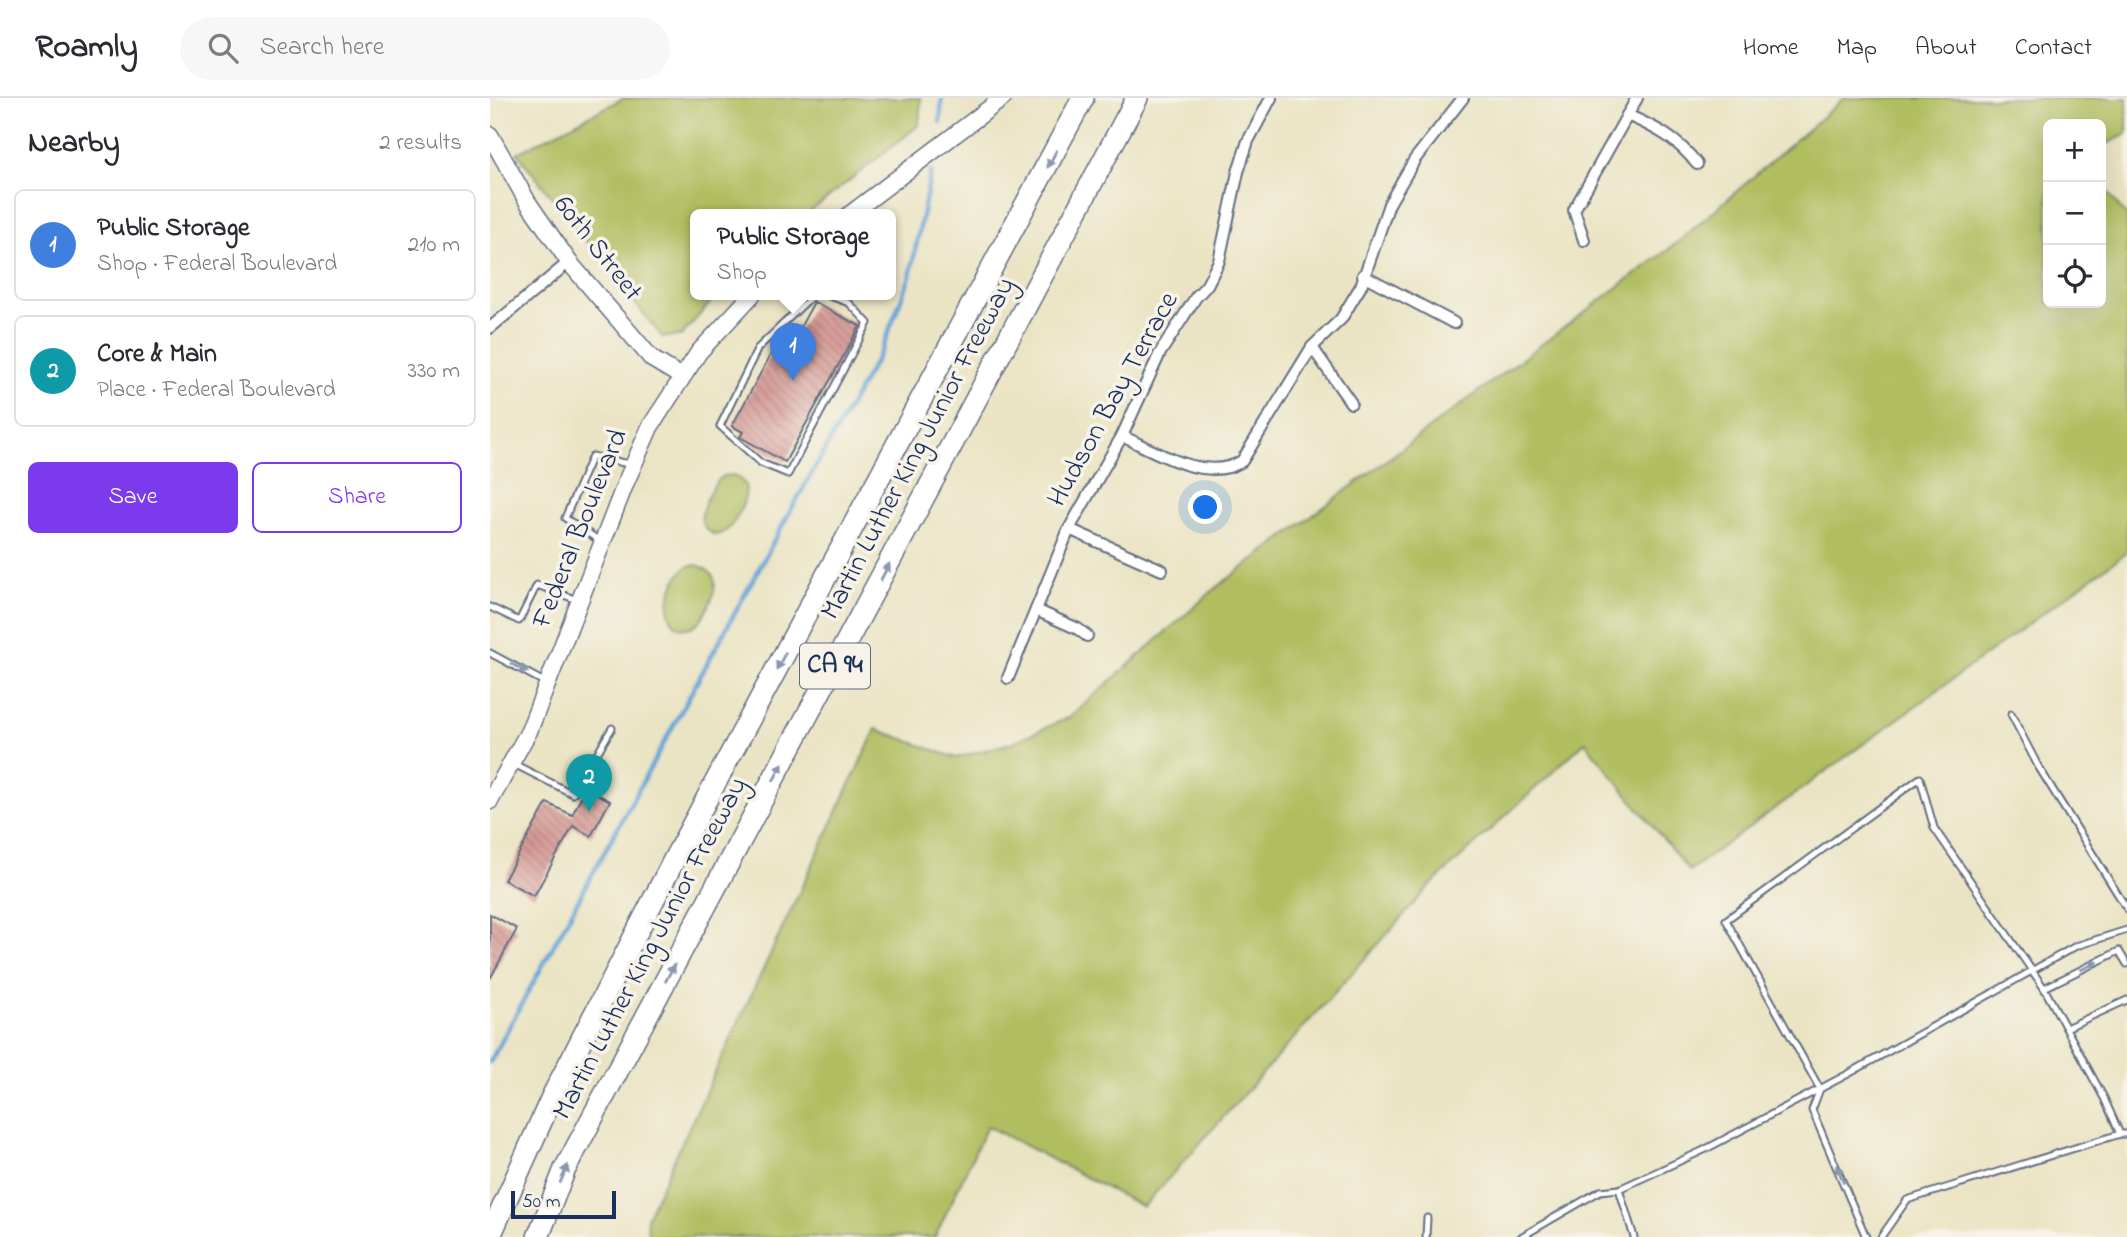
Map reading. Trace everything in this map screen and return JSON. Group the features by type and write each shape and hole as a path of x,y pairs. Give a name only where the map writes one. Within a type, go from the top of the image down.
{"highway":[{"name":"Martin Luther King Junior Freeway","path":"490,1236 552,1097 677,853 1083,98"},
{"name":"Martin Luther King Junior Freeway","path":"538,1237 565,1169 1137,98"}],"main road":[{"path":"857,209 1003,98"},
{"name":"60th Street","path":"490,135 527,201 569,262 652,359 682,377"},
{"name":"Federal Boulevard","path":"490,801 529,731 650,427 699,352 747,300"}],"street":[{"name":"Hudson Bay Terrace","path":"1008,678 1069,529 1122,436 1160,353 1196,296 1207,285 1219,261 1244,152 1271,98"},
{"path":"1122,436 1192,466 1214,469 1234,466 1242,461 1312,347 1341,319 1361,286 1389,204 1410,166 1464,98"},
{"path":"1584,240 1574,209 1637,98"},
{"path":"1627,115 1659,129 1685,148 1697,164"},
{"path":"490,328 569,262"},
{"path":"1363,275 1454,323"},
{"path":"1312,347 1350,402"},
{"path":"1069,529 1162,569"},
{"path":"1036,610 1078,629 1087,636"}],"lane":[{"path":"808,300 758,348 720,426 761,463 788,474 868,323 849,303 841,300"},
{"path":"602,543 565,518 592,456 633,465"},
{"path":"490,607 519,621 537,585 580,601"},
{"path":"490,653 548,684"},
{"path":"2011,714 2038,766 2127,909"},
{"path":"511,763 573,794 612,728"},
{"path":"1866,1237 1812,1110 1820,1089 1726,920 1920,778 1934,828 2044,988 2123,1134 1907,1200 1881,1237"},
{"path":"1521,1237 1600,1191 1619,1189 1704,1150 1820,1089 2076,946 2127,930"},
{"path":"2044,988 2119,951 2127,964"},
{"path":"2066,1028 2127,1000"},
{"path":"1619,1189 1634,1237"},
{"path":"1426,1237 1427,1218"}],"green space":[{"path":"624,98 921,98 919,125 814,209 690,209 690,300 713,300 681,336 662,337 517,153"},
{"path":"1844,98 2127,98 2127,134 2106,144 2106,119 2043,119 2043,308 2106,308 2106,190 2127,216 2127,552 1689,871 1585,742 1429,887 1143,1207 987,1126 935,1237 648,1237 647,1217 876,729 956,758 1011,743 1070,717 1217,587 1677,243"},
{"path":"733,475 745,485 742,508 726,531 713,534 702,522 705,505 718,480"},
{"path":"697,565 713,576 714,592 699,622 687,628 677,626 669,612 672,591 681,572 688,566"}],"building":[{"path":"814,302 860,326 785,462 740,437 743,432 732,426 784,330 796,335"},
{"path":"586,788 610,801 591,836 573,826 534,896 504,880 547,803 572,815"},
{"path":"490,914 517,929 490,979"}],"waterway":[{"path":"940,122 942,98"},
{"path":"490,1062 787,517 882,349 910,276 931,172"}],"place":[{"name":"Public Storage","path":"793,381"},
{"name":"Core & Main","path":"589,812"}]}
